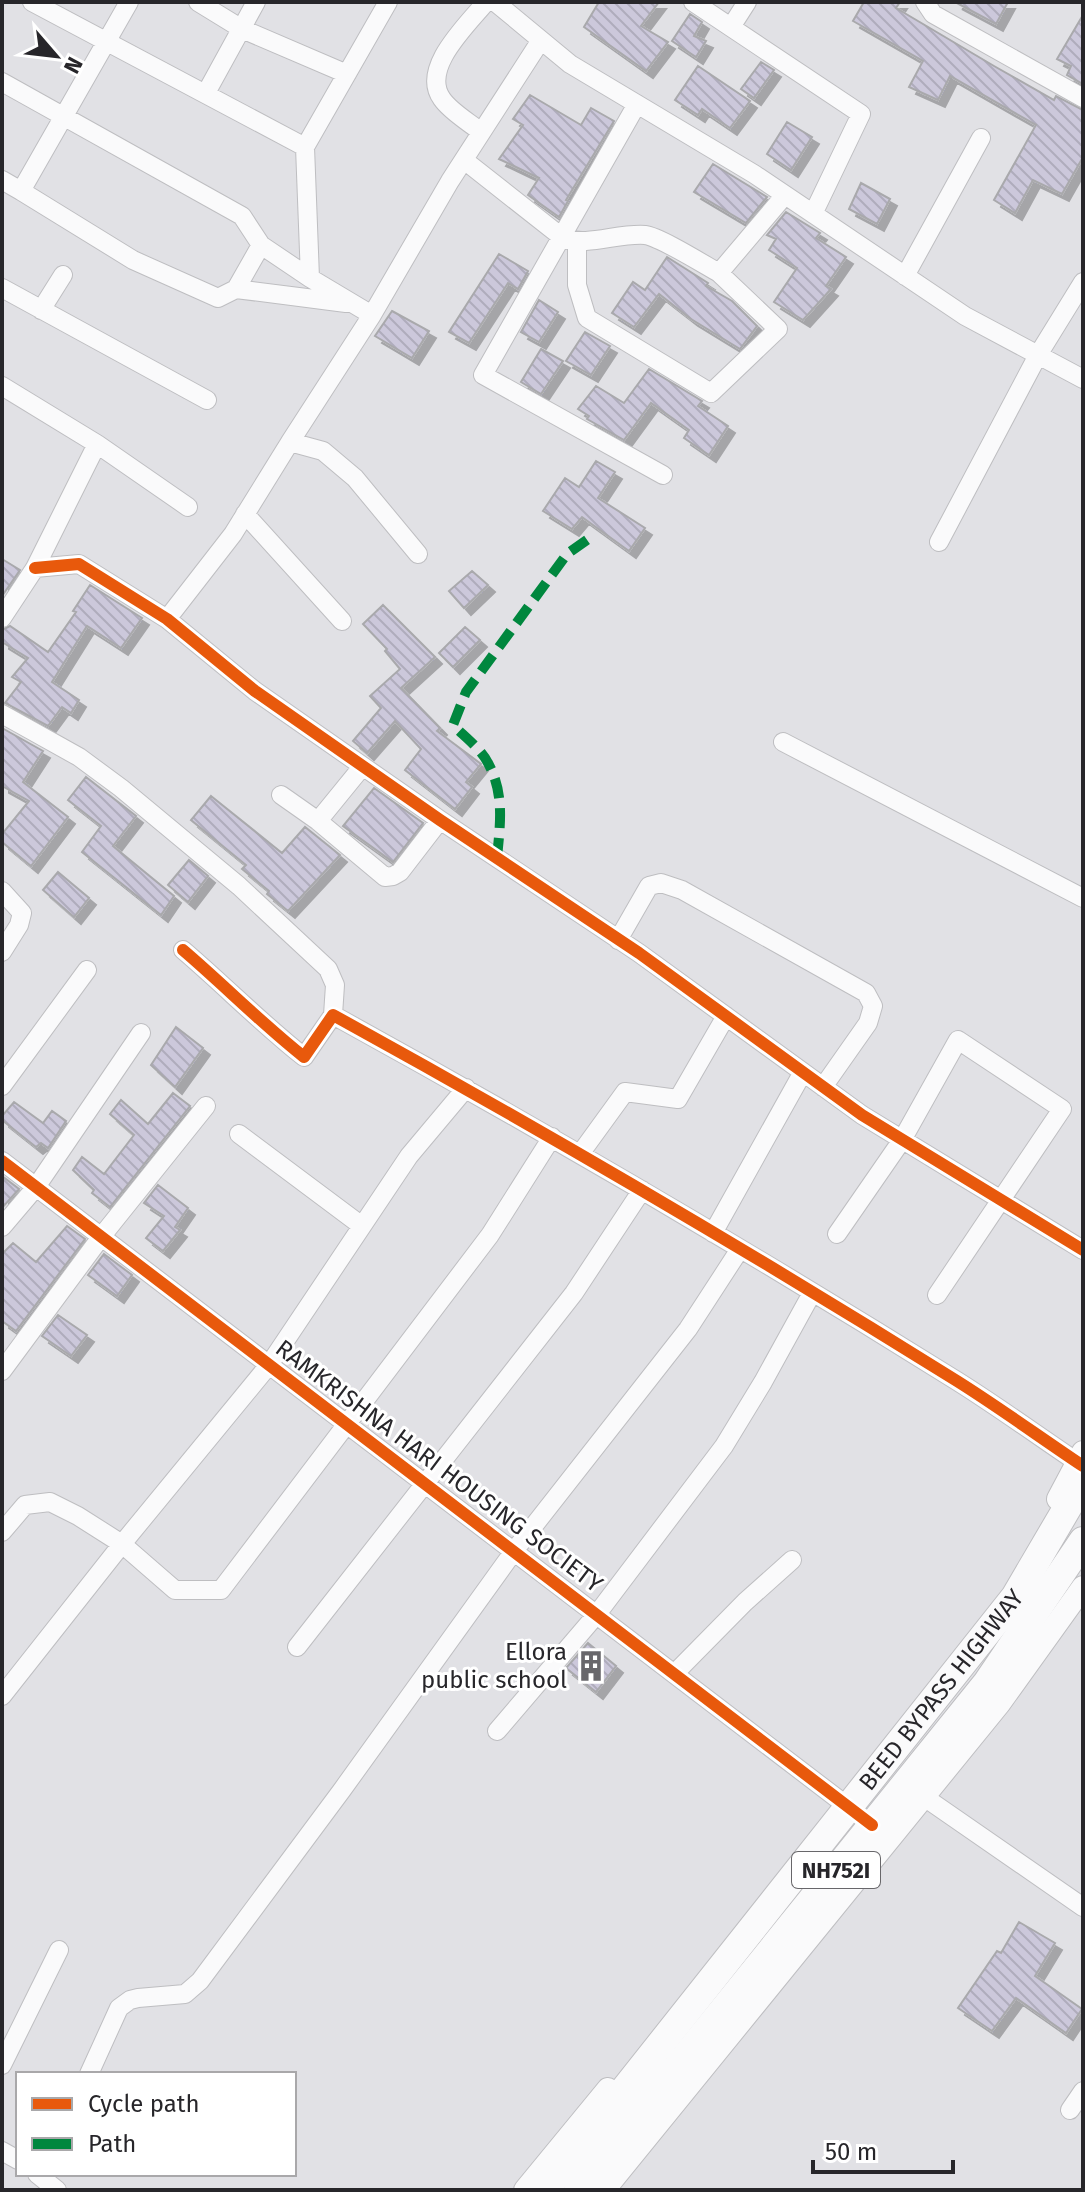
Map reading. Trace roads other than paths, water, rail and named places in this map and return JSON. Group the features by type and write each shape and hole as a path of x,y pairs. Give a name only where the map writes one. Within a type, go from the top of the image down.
{"highway":[{"name":"BEED BYPASS HIGHWAY","path":"545,2190 844,1803 1015,1597 1082,1465"},
{"name":"BEED BYPASS HIGHWAY","path":"578,2190 872,1825 914,1790 1083,1541"}],"street":[{"path":"32,2 305,147"},
{"path":"21,191 129,2"},
{"path":"198,2 242,29 347,74"},
{"path":"206,93 256,2"},
{"path":"481,132 442,101 434,85 437,66 486,2"},
{"path":"495,2 570,64 785,195 965,316 1083,379"},
{"path":"693,2 861,114 813,214"},
{"path":"731,27 747,2"},
{"path":"925,2 933,14 1083,98"},
{"path":"310,278 305,147 384,4"},
{"path":"167,619 233,534 541,40"},
{"path":"2,82 242,216 261,245 372,315"},
{"path":"637,104 570,240 483,375 663,475"},
{"path":"905,276 981,138"},
{"path":"464,160 570,240 648,235 719,273 778,329 711,393 587,318 577,285 570,240"},
{"path":"2,180 147,266 218,298 236,289 261,245"},
{"path":"719,273 785,195"},
{"path":"41,310 63,275"},
{"path":"939,542 1038,355 1083,282"},
{"path":"2,288 207,400"},
{"path":"236,289 353,304"},
{"path":"2,386 97,444 188,507"},
{"path":"290,442 323,451 355,478 418,554"},
{"path":"2,618 35,568 97,444"},
{"path":"245,514 342,621"},
{"path":"35,568 79,564 167,619 255,691 618,940 862,1115 1083,1250"},
{"path":"2,714 79,757 239,886 328,969 335,985 333,1015 304,1057 260,1022 183,950"},
{"path":"783,742 1083,898"},
{"path":"318,821 362,767"},
{"path":"281,795 318,821 385,877 400,872 440,820"},
{"path":"618,940 649,886 661,883 682,890 866,993 873,1006 868,1023 823,1087"},
{"path":"2,891 22,913 19,925 2,952"},
{"path":"2,1086 87,970"},
{"path":"333,1015 642,1190 959,1382 1082,1465"},
{"path":"580,1154 625,1092 678,1099 726,1016"},
{"path":"2,1227 36,1187 141,1033"},
{"path":"837,1234 902,1140 958,1040 1062,1109 937,1295"},
{"path":"713,1233 803,1072"},
{"path":"2,1696 269,1365 409,1156 466,1088"},
{"path":"2,1371 101,1237 206,1106"},
{"path":"239,1134 362,1226"},
{"path":"2,1532 25,1505 50,1502 122,1544 175,1590 221,1590 490,1235 552,1137"},
{"name":"RAMKRISHNA HARI HOUSING SOCIETY","path":"2,1161 872,1825"},
{"path":"297,1647 423,1482 574,1293 642,1190"},
{"path":"90,2072 119,2008 138,1998 185,1994 200,1981 514,1551 688,1329 740,1249"},
{"path":"497,1731 597,1614 724,1446 812,1293"},
{"path":"675,1673 745,1602 792,1560"},
{"path":"604,2190 914,1790 999,1704 1083,1587"},
{"path":"914,1790 1083,1907"},
{"path":"525,2190 844,1803"},
{"path":"2,2065 59,1950"},
{"path":"1070,2110 1083,2091"},
{"path":"40,2176 57,2190"}],"place":[{"name":"Ellora public school","path":"591,1666"}]}
